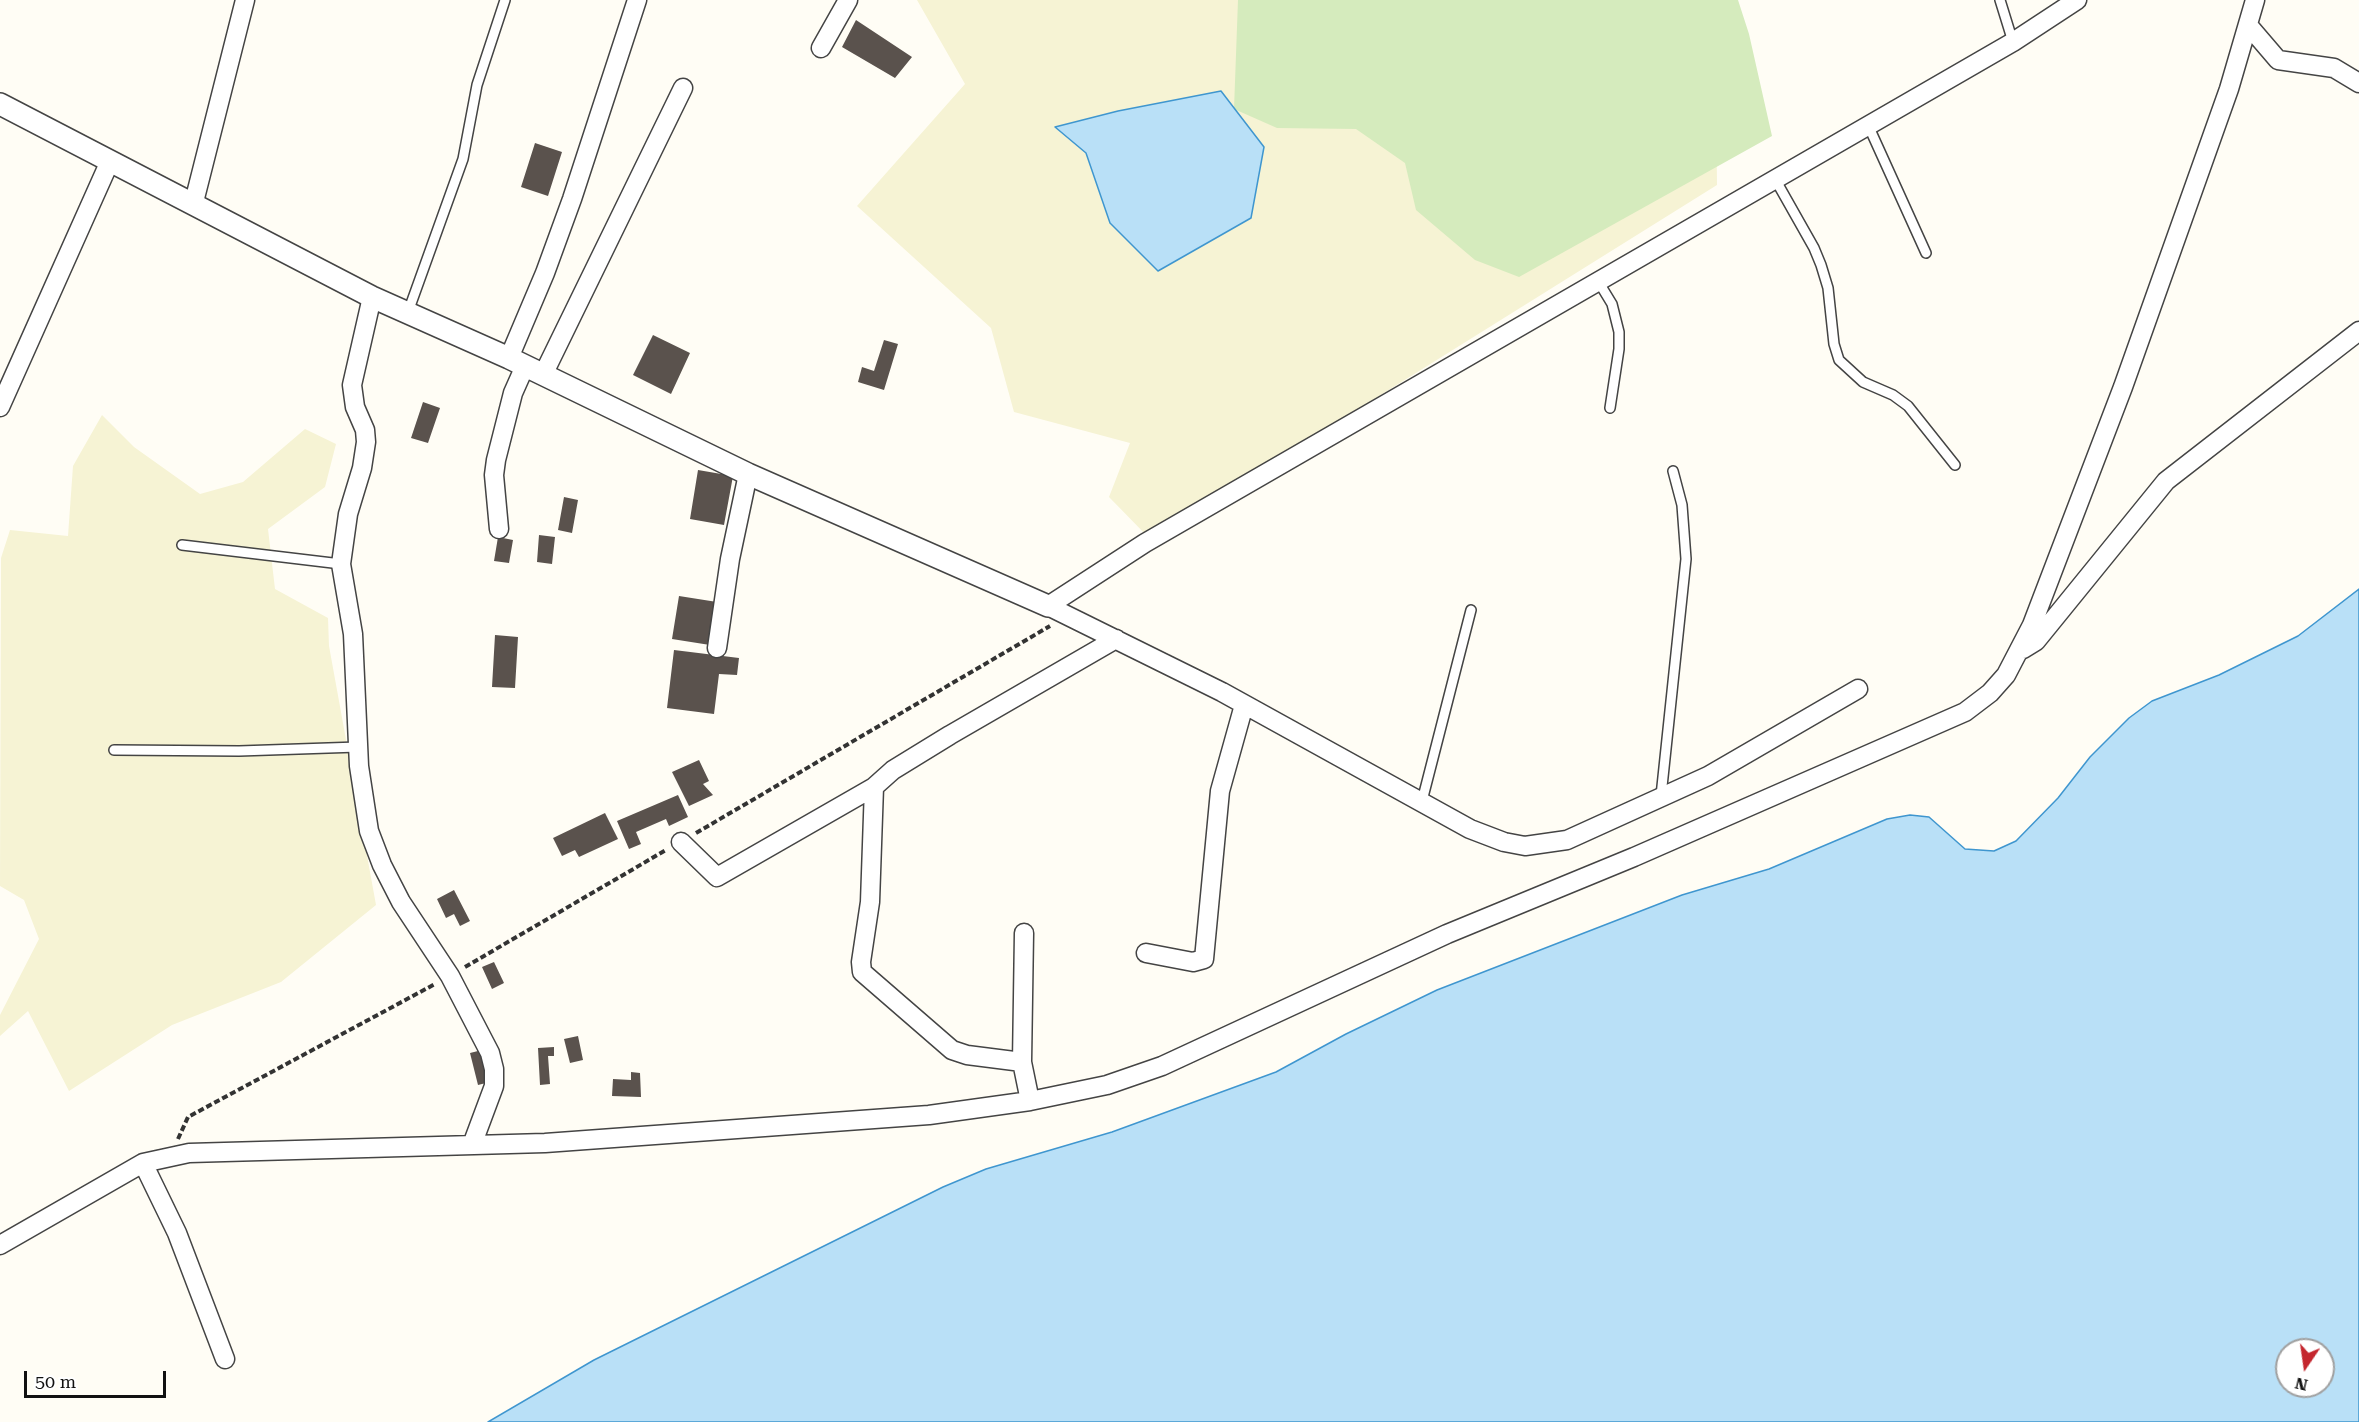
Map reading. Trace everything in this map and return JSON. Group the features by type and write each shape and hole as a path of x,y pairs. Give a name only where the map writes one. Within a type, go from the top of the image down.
{"street":[{"path":"194,202 245,0"},
{"path":"526,366 545,273 638,0"},
{"path":"821,48 848,0"},
{"path":"1048,606 1145,543 2013,42 2077,0"},
{"path":"0,1245 143,1163 189,1153 545,1143 929,1115 1030,1101 1107,1085 1162,1066 1447,934 1910,738 1965,712 1990,693 2006,675 2021,649 2048,587 2124,387 2229,89 2255,0"},
{"path":"2248,25 2278,60 2315,63 2334,68 2359,83"},
{"path":"499,529 494,475 513,393 683,88"},
{"path":"0,104 194,202 372,297 526,366 748,474 1068,615 1244,705 1470,829 1504,842 1525,846 1567,840 1708,776 1858,689"},
{"path":"0,407 110,161"},
{"path":"372,297 352,385 355,407 365,430 366,442 362,468 348,514 341,564 353,634 358,747 365,809 375,851 401,902 450,976 476,1024 494,1069 494,1086 472,1145"},
{"path":"2021,649 2036,641 2166,481 2359,331"},
{"path":"717,648 730,559 748,474"},
{"path":"681,842 717,878 874,787 893,770 950,735 1116,639"},
{"path":"1146,953 1193,963 1204,959 1220,791 1244,705"},
{"path":"874,787 870,902 861,962 862,972 952,1050 968,1055 1022,1062"},
{"path":"1024,933 1022,1062 1030,1101"},
{"path":"143,1163 177,1233 225,1359"}],"lane":[{"path":"408,312 463,159 477,85 505,0"},
{"path":"2000,0 2013,42"},
{"path":"1868,125 1926,253"},
{"path":"1775,179 1814,248 1821,266 1828,288 1834,344 1839,360 1863,382 1893,395 1908,406 1955,465"},
{"path":"1598,281 1612,304 1619,332 1618,362 1610,408"},
{"path":"1661,796 1686,559 1682,505 1673,471"},
{"path":"182,545 341,564"},
{"path":"1422,801 1471,610"},
{"path":"114,750 239,751 358,747"}],"path":[{"path":"188,1117 450,976 1068,615"}],"shaded area":[{"path":"917,0 1715,0 1717,185 1150,539 1109,497 1130,443 1014,412 991,328 857,206 965,84"},
{"path":"102,415 134,447 200,494 243,482 305,429 336,444 325,487 268,529 275,589 328,618 329,646 376,905 281,982 172,1025 69,1091 28,1011 0,1036 0,1015 39,939 24,900 0,886 1,558 10,530 68,536 73,466"}],"green space":[{"path":"1238,0 1738,0 1749,34 1772,136 1519,277 1475,260 1416,210 1405,163 1356,129 1277,128 1234,109"}],"water":[{"path":"1221,91 1264,147 1251,218 1158,271 1110,223 1086,153 1055,127 1118,111"},
{"path":"2359,589 2359,1422 488,1422 594,1360 943,1187 986,1169 1112,1132 1276,1072 1346,1034 1437,990 1682,895 1769,869 1887,819 1910,815 1929,817 1965,849 1994,851 2016,841 2058,798 2090,757 2129,718 2152,701 2219,675 2298,636"}],"building":[{"path":"856,20 912,57 895,78 842,47"},
{"path":"535,143 562,152 548,196 521,187"},
{"path":"653,335 690,353 671,394 633,375"},
{"path":"884,340 898,344 884,390 858,382 862,367 874,371"},
{"path":"423,402 440,408 428,443 411,438"},
{"path":"698,470 733,476 724,525 690,519"},
{"path":"564,497 578,500 572,533 558,530"},
{"path":"539,535 555,537 552,564 537,562"},
{"path":"498,537 513,540 509,563 494,561"},
{"path":"679,596 717,602 710,645 672,639"},
{"path":"495,635 518,637 515,688 492,687"},
{"path":"674,650 739,658 737,675 719,674 714,714 667,708"},
{"path":"699,760 709,781 703,784 713,795 689,806 672,772"},
{"path":"678,795 688,817 669,826 666,819 636,832 641,844 629,849 617,821"},
{"path":"605,813 618,839 579,857 575,850 562,856 553,838"},
{"path":"454,890 470,921 460,926 454,914 446,918 437,899"},
{"path":"494,962 504,983 492,989 482,967"},
{"path":"578,1036 583,1060 570,1063 564,1039"},
{"path":"554,1047 554,1056 548,1056 550,1084 540,1085 538,1048"},
{"path":"482,1050 490,1082 478,1085 470,1053"},
{"path":"631,1072 640,1073 641,1097 612,1096 613,1079 631,1080"}]}
